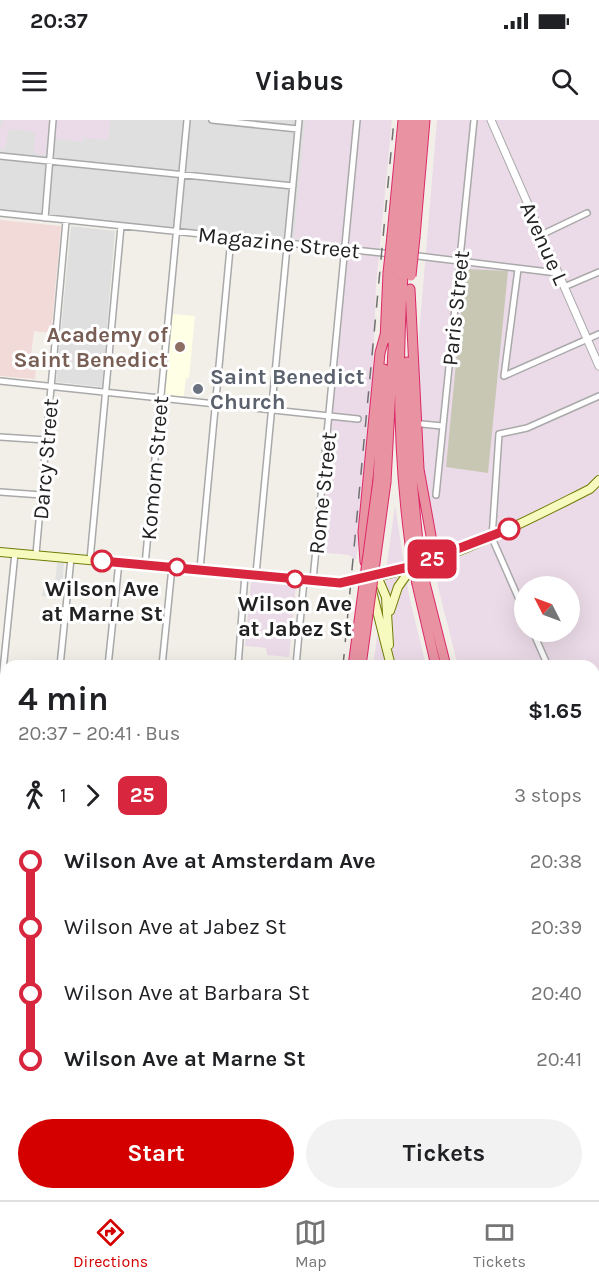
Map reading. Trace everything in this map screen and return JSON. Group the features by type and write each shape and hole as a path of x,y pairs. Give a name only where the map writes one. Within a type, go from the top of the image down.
{"highway":[{"path":"403,120 403,236"},
{"path":"362,660 382,481 403,236 410,120"},
{"path":"417,120 400,274 400,424 414,543 435,660"},
{"path":"403,236 425,120"},
{"path":"400,274 410,289 419,469 435,558"},
{"path":"372,577 363,532 380,353 400,274"},
{"path":"410,289 408,415 414,543"},
{"path":"354,660 382,481 385,335"},
{"path":"421,584 444,660"}],"main road":[{"path":"0,552 340,583 413,566 492,538 590,489 599,480"},
{"path":"388,618 398,587 413,566"},
{"path":"372,577 386,597 388,652"},
{"path":"372,577 390,660"}],"street":[{"path":"45,218 53,120"},
{"name":"Komorn Street","path":"145,565 187,120"},
{"path":"212,120 298,129"},
{"path":"256,574 299,120"},
{"name":"Rome Street","path":"313,580 357,120"},
{"name":"Paris Street","path":"436,495 474,120"},
{"name":"Avenue L","path":"491,120 599,366"},
{"path":"0,156 293,186"},
{"name":"Magazine Street","path":"0,213 557,273"},
{"path":"541,234 587,213"},
{"name":"Darcy Street","path":"36,554 66,220"},
{"path":"90,560 121,226"},
{"path":"200,569 231,238"},
{"path":"518,269 504,376 599,334"},
{"path":"564,287 599,272"},
{"path":"0,381 358,419"},
{"path":"514,588 492,538 499,434 527,428 599,396"},
{"path":"422,424 442,426"},
{"path":"0,436 46,440"},
{"path":"0,492 42,495"},
{"path":"4,660 15,553"},
{"path":"61,660 70,558"},
{"path":"109,660 119,562"},
{"path":"163,660 172,567"},
{"path":"238,660 245,574"},
{"path":"297,660 304,580"},
{"path":"537,642 545,660"}],"shaded area":[{"path":"0,120 360,120 345,249 0,210"},
{"path":"3,120 110,120 108,140 83,138 82,142 48,138 45,155 34,153 35,132 9,129 5,149 0,149 0,126 3,126"},
{"path":"305,120 392,120 376,286 370,458 356,560 349,555 318,552 343,285 350,244 294,238"},
{"path":"437,120 599,120 599,660 456,660 438,587 426,509 419,412 419,335"},
{"path":"0,220 61,226 51,333 34,331 31,355 37,356 35,379 0,376"},
{"path":"71,226 115,231 102,387 56,382"},
{"path":"465,269 508,271 488,473 446,467"},
{"name":"Academy of Saint Benedict","path":"172,314 195,316 189,378 186,378 183,402 162,400"},
{"path":"395,505 409,595 425,660 374,660"},
{"path":"57,563 64,563 61,599 42,596 44,584 55,584"},
{"path":"251,581 296,585 289,657 267,655 266,648 245,646"}],"railway":[{"path":"344,660 394,120"}],"bus line":[{"name":"25","path":"102,561 340,583 358,581 413,566 492,538 509,529"}],"place":[{"name":"Academy of Saint Benedict","path":"180,347"},
{"name":"Saint Benedict Church","path":"198,389"},
{"name":"Wilson Ave at Marne St","path":"102,561"},
{"name":"Wilson Ave at Jabez St","path":"295,579"}]}
